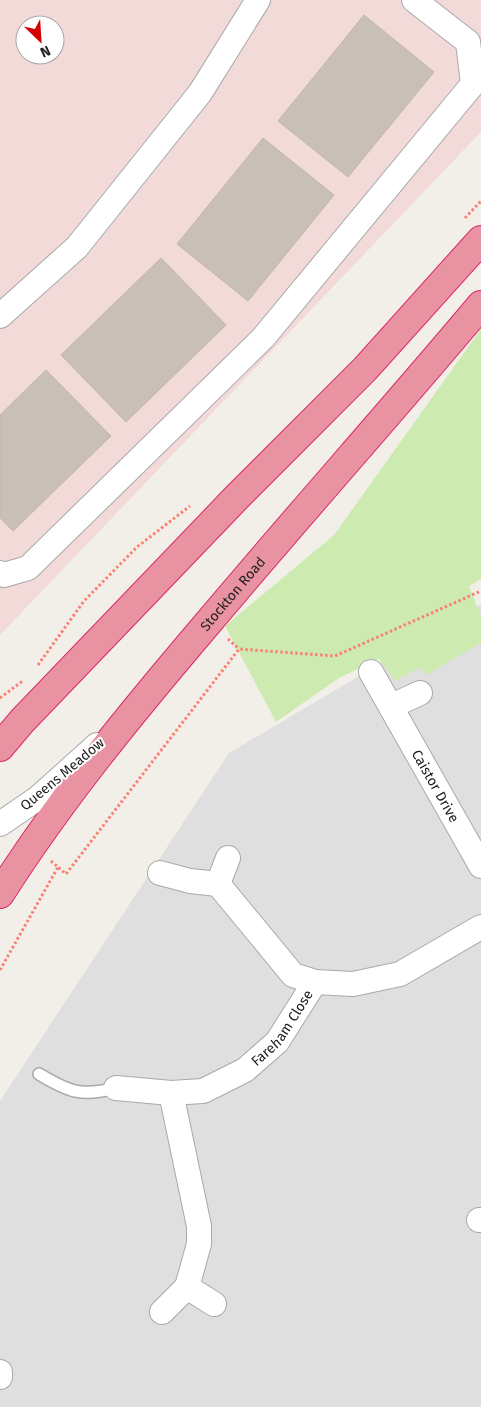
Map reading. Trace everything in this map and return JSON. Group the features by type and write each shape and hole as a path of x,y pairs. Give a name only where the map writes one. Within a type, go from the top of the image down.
{"highway":[{"path":"0,747 11,725 365,369 472,231"},
{"name":"Stockton Road","path":"0,894 32,844 123,723 264,555 481,305"}],"street":[{"path":"0,316 76,247 200,94 258,0"},
{"path":"0,573 4,575 28,568 264,338 473,84 468,42 414,0"},
{"name":"Caistor Drive","path":"371,672 481,866"},
{"path":"392,706 420,693"},
{"name":"Queens Meadow","path":"0,824 38,798 123,723"},
{"path":"160,873 190,881 218,884 228,858"},
{"name":"Fareham Close","path":"116,1088 170,1093 203,1091 245,1070 277,1042 315,982 293,975 218,884"},
{"path":"315,982 353,984 400,974 481,927"},
{"path":"162,1312 187,1287 199,1244 198,1226 170,1093"},
{"path":"187,1287 214,1304"},
{"path":"0,1372 0,1377"}],"lane":[{"path":"39,1074 66,1090 95,1094 116,1088"}],"path":[{"path":"472,231 481,201"},
{"path":"37,667 84,601 136,547 197,501"},
{"path":"32,844 66,874 239,649 334,656 481,591"},
{"path":"0,698 32,674"},
{"path":"0,970 58,867"}],"shaded area":[{"path":"0,0 481,0 481,132 0,635"},
{"path":"481,604 481,1407 0,1407 0,1101 229,753"}],"green space":[{"path":"481,329 481,579 469,586 481,616 481,643 426,675 420,667 395,681 379,659 339,678 276,722 225,626 334,535"}],"building":[{"path":"364,15 434,72 348,177 278,121"},
{"path":"263,138 334,195 248,301 177,244"},
{"path":"161,258 226,325 126,422 61,355"},
{"path":"46,370 111,436 13,531 0,518 0,415"}]}
